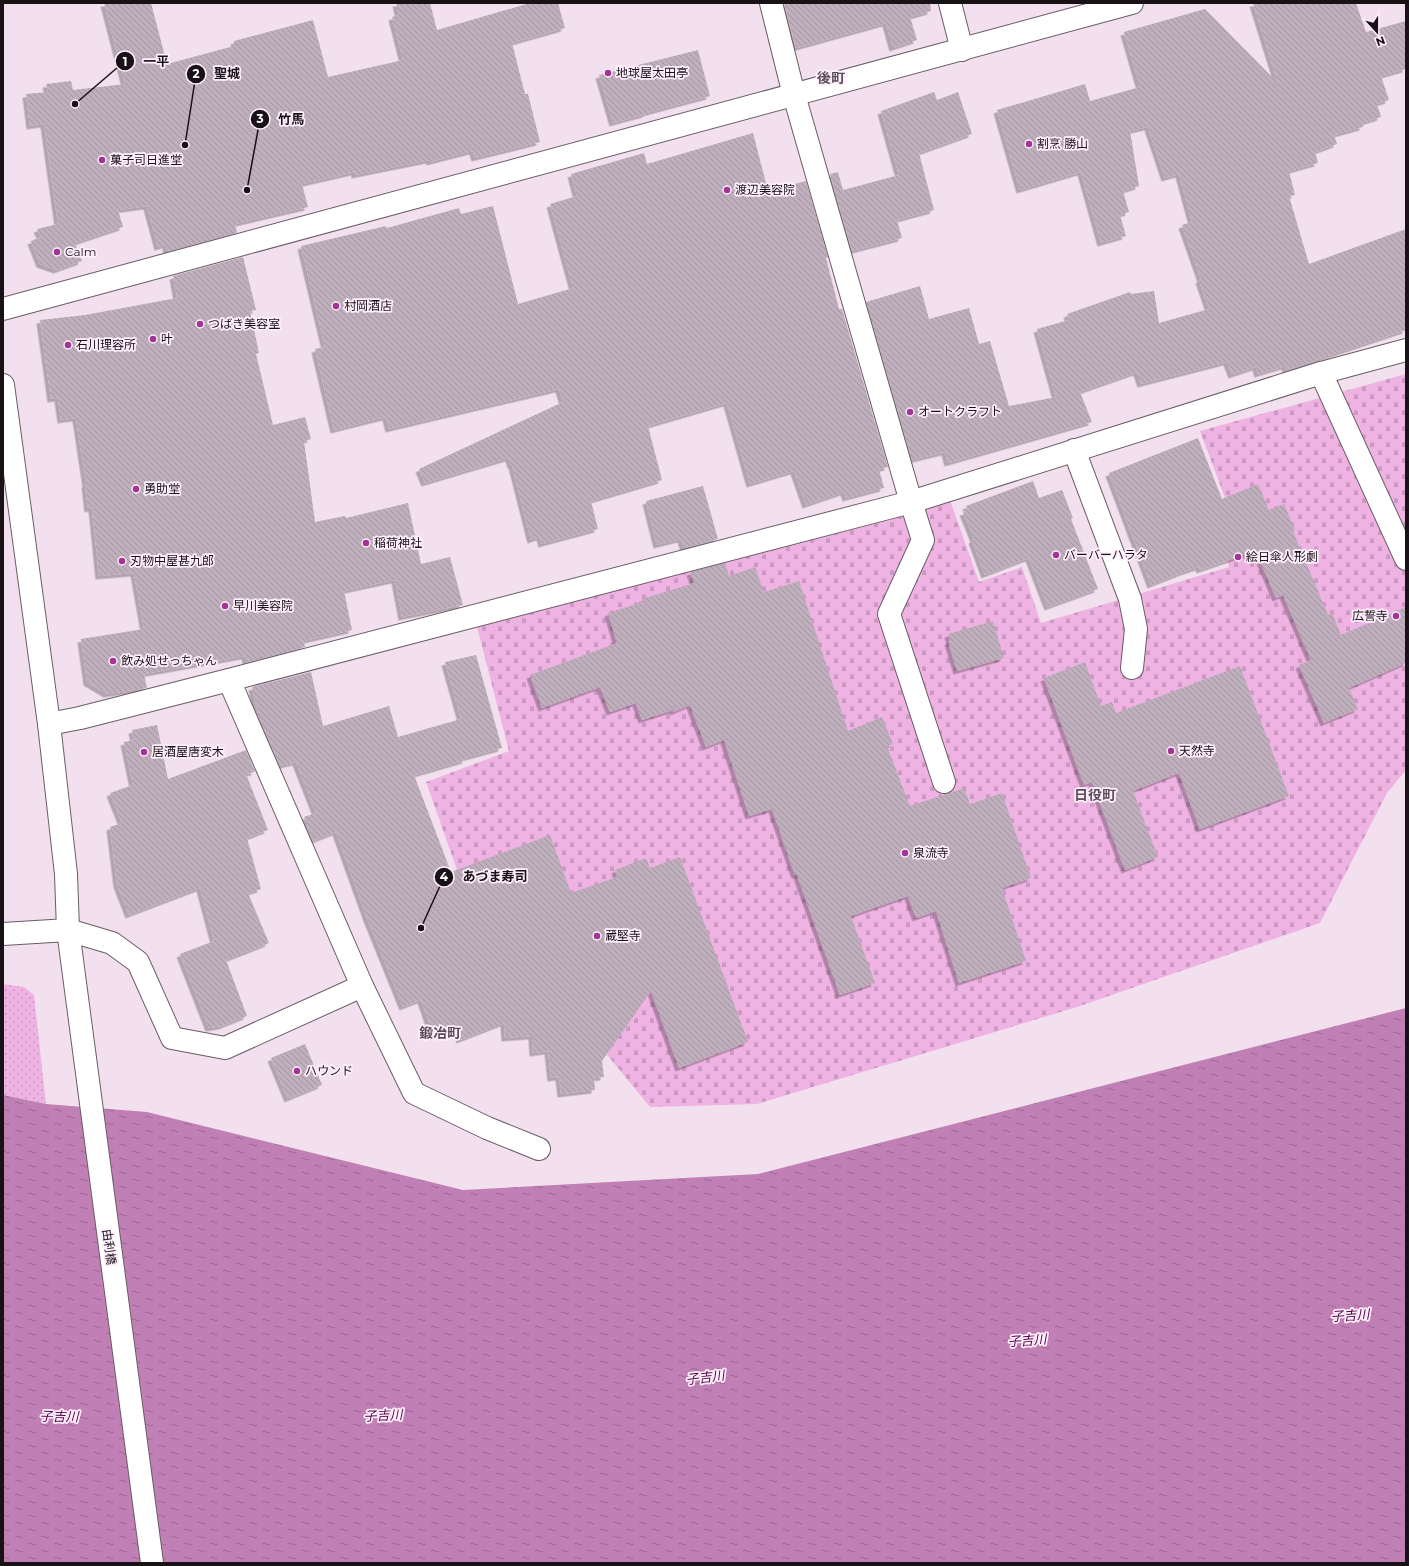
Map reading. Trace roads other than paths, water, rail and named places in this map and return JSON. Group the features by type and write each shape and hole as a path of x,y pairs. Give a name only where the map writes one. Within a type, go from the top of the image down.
{"street":[{"path":"771,3 794,95 923,540 889,614 944,782"},
{"path":"950,3 962,50"},
{"path":"3,309 1132,3"},
{"path":"49,724 80,718 229,680 911,502 1321,373 1406,350"},
{"path":"1321,373 1406,560"},
{"name":"由利橋","path":"3,385 49,724 66,874 68,930 152,1563"},
{"path":"1074,450 1130,599 1136,629 1132,668"},
{"path":"229,680 362,986 414,1093 487,1128 539,1149"},
{"path":"3,934 68,930 112,943 138,962 172,1038 225,1048 362,986"}],"water":[{"name":"子吉川","path":"1406,1008 1406,1563 3,1563 3,1095 46,1104 147,1112 463,1190 758,1174"}],"place":[{"name":"地球屋太田亭","path":"608,73"},
{"name":"一平","path":"75,104"},
{"name":"割烹 勝山","path":"1029,144"},
{"name":"聖城","path":"185,145"},
{"name":"菓子司日進堂","path":"102,160"},
{"name":"竹馬","path":"247,190"},
{"name":"渡辺美容院","path":"727,190"},
{"name":"Calm","path":"57,252"},
{"name":"村岡酒店","path":"336,306"},
{"name":"つばき美容室","path":"200,324"},
{"name":"叶","path":"153,339"},
{"name":"石川理容所","path":"68,345"},
{"name":"オートクラフト","path":"910,412"},
{"name":"勇助堂","path":"136,489"},
{"name":"稲荷神社","path":"366,543"},
{"name":"バーバーハラタ","path":"1056,555"},
{"name":"絵日傘人形劇","path":"1238,557"},
{"name":"刃物中屋甚九郎","path":"122,561"},
{"name":"早川美容院","path":"225,606"},
{"name":"広誓寺","path":"1396,616"},
{"name":"飲み処せっちゃん","path":"113,661"},
{"name":"天然寺","path":"1171,751"},
{"name":"居酒屋唐変木","path":"144,752"},
{"name":"泉流寺","path":"905,853"},
{"name":"あづま寿司","path":"421,928"},
{"name":"蔵堅寺","path":"597,936"},
{"name":"ハウンド","path":"297,1071"}],"district":[{"name":"後町","path":"831,78"},
{"name":"日役町","path":"1095,795"},
{"name":"鍛冶町","path":"440,1033"}]}
